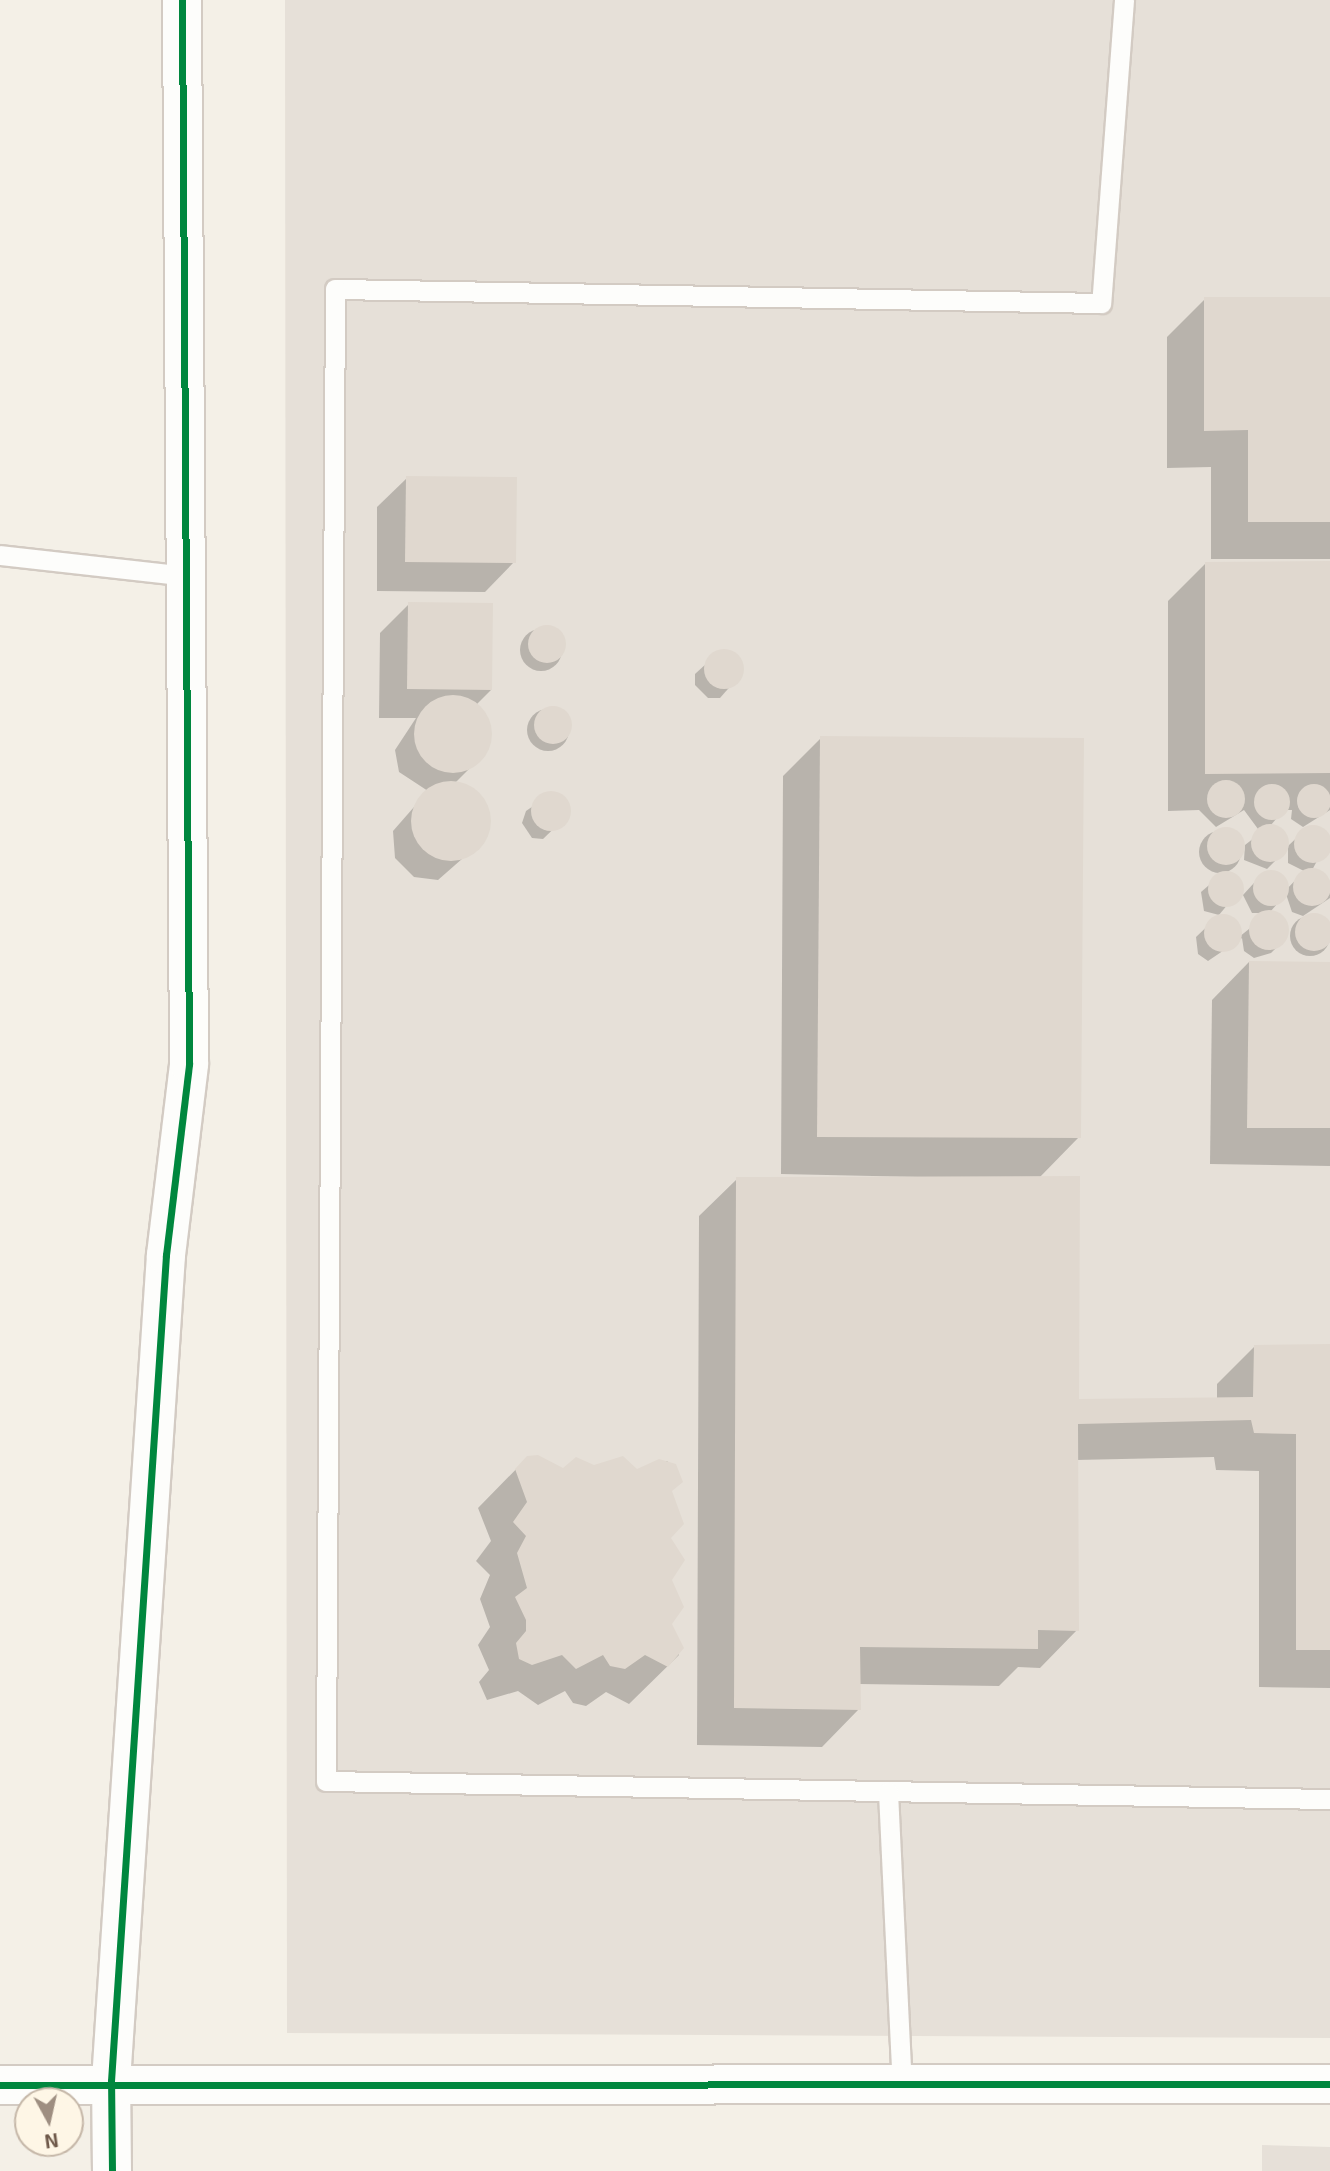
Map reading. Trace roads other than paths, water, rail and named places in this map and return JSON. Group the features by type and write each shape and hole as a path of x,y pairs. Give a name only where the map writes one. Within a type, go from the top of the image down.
{"street":[{"path":"112,2171 111,2081 166,1255 189,1064 188,576 182,0"},
{"path":"0,2085 111,2081 902,2089 1330,2084"}],"lane":[{"path":"1124,0 1101,303 335,289 326,1781 1330,1799"},
{"path":"0,555 188,576"},
{"path":"888,1792 902,2089"}]}
